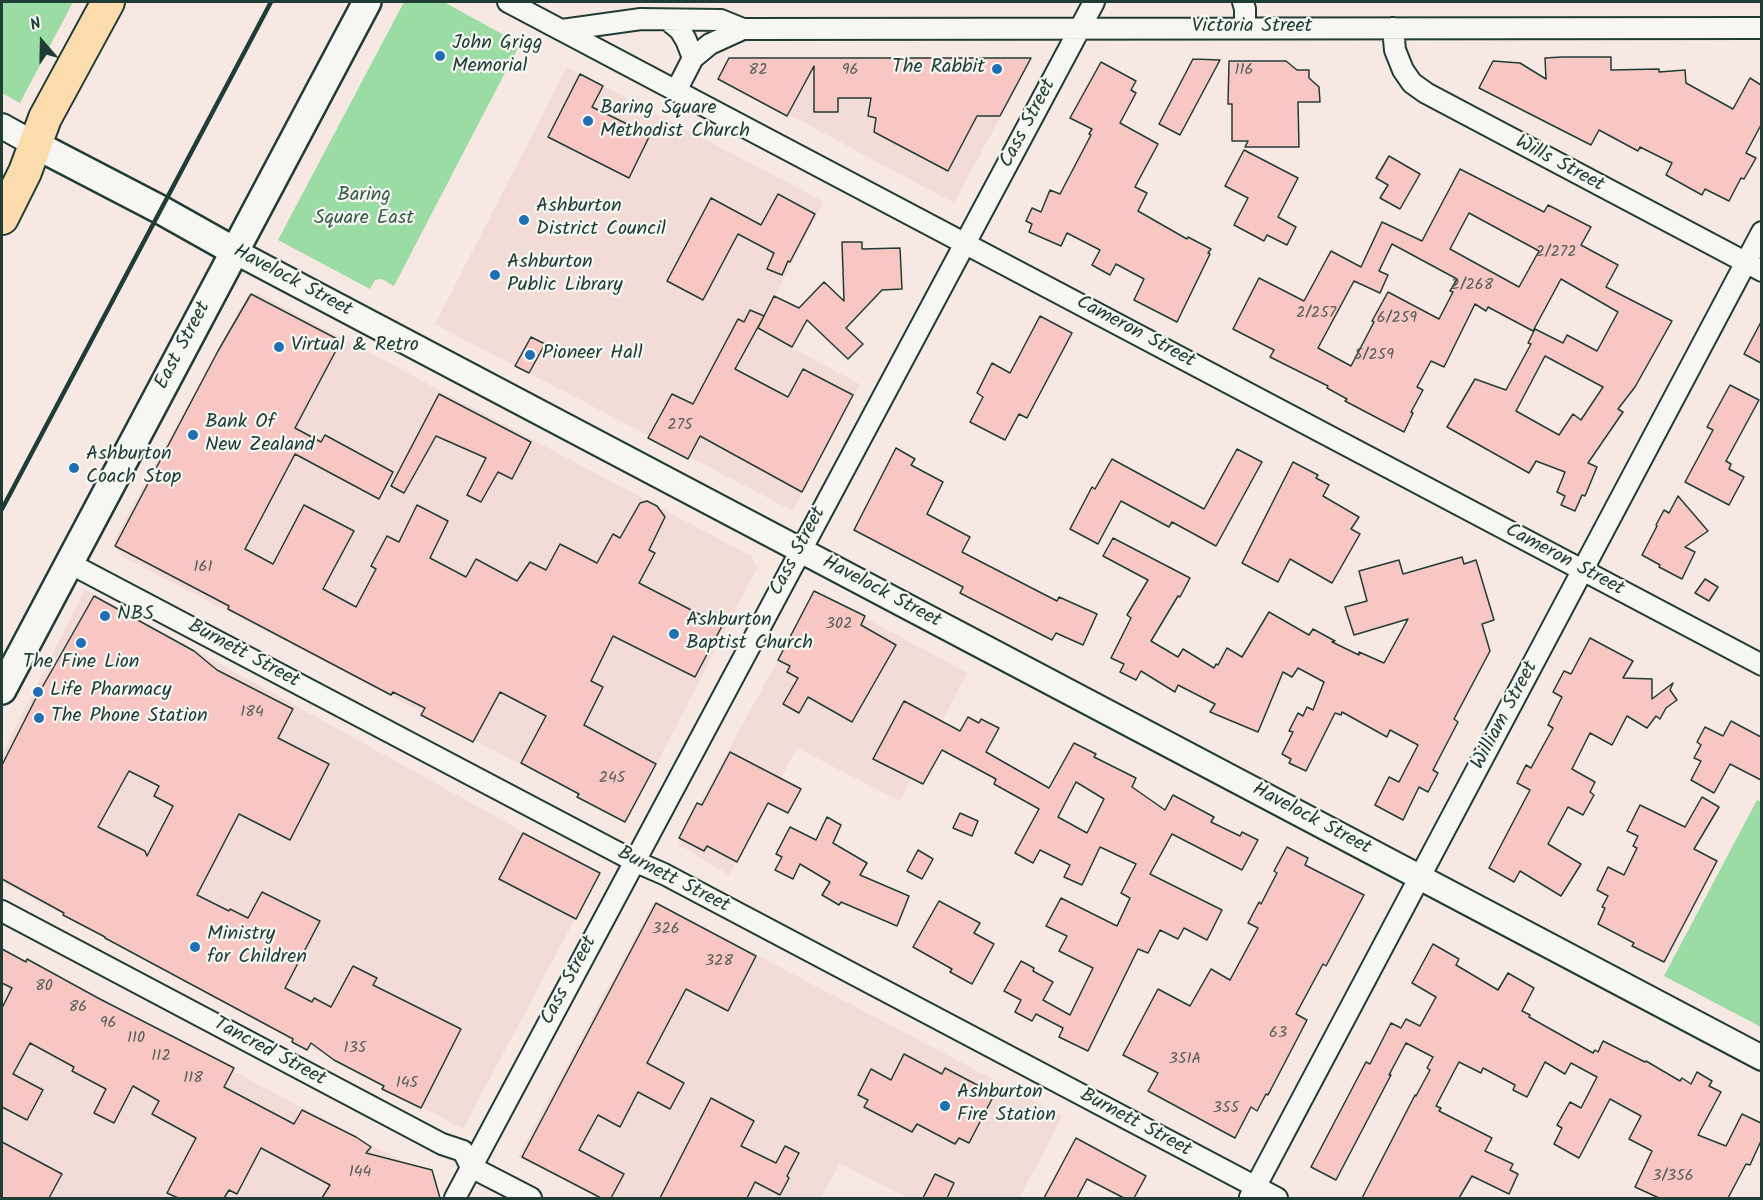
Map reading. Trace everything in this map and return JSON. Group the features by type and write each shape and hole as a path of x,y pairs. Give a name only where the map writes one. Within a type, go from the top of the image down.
{"highway":[{"path":"2,218 25,172 45,118 108,2"}],"main road":[{"name":"East Street","path":"2,690 367,2"},
{"name":"Havelock Street","path":"36,145 234,251"}],"street":[{"name":"Cameron Street","path":"508,2 1761,665"},
{"name":"Cass Street","path":"455,1198 1094,2"},
{"path":"1243,2 1245,27"},
{"name":"Victoria Street","path":"562,30 641,19 721,20 744,29 1761,28"},
{"path":"668,20 680,30 693,58"},
{"name":"Wills Street","path":"1393,28 1395,50 1403,70 1412,83 1426,93 1753,267"},
{"name":"Victoria Street","path":"676,90 693,58 710,44 744,29"},
{"name":"Havelock Street","path":"2,126 36,145"},
{"name":"William Street","path":"1252,1193 1583,570 1753,267 1761,232"},
{"name":"Havelock Street","path":"234,251 1761,1058"},
{"name":"Burnett Street","path":"69,563 634,861 664,874 1252,1193 1277,1198"},
{"name":"Tancred Street","path":"2,911 442,1144 463,1151 471,1167 531,1198"}],"shaded area":[{"path":"1026,57 1029,64 954,203 719,77 728,58"},
{"path":"567,67 824,202 757,330 860,384 793,511 435,324"},
{"path":"257,293 751,556 757,568 628,820 120,555 114,540 247,296"},
{"path":"85,589 599,874 463,1129 2,882 2,754"},
{"path":"815,591 967,673 900,801 797,748 729,875 678,844"},
{"path":"654,901 1063,1116 1019,1198 908,1198 840,1163 821,1198 598,1198 518,1157"},
{"path":"2,948 436,1179 425,1198 2,1198"}],"green space":[{"path":"2,2 73,2 20,103 2,93"},
{"name":"Baring Square East","path":"404,2 444,2 520,44 394,286 382,279 375,280 370,289 278,240"},
{"path":"1757,800 1762,802 1761,1027 1664,976"}],"building":[{"path":"1611,57 1611,70 1659,69 1659,72 1685,70 1686,83 1733,109 1750,78 1761,85 1761,125 1746,153 1756,158 1744,179 1741,178 1729,201 1705,189 1702,195 1666,175 1672,163 1640,147 1638,151 1599,130 1591,145 1479,88 1493,61 1520,63 1546,79 1545,58"},
{"path":"729,58 1031,58 1000,116 977,116 948,171 874,132 876,118 868,116 871,98 838,98 838,112 814,112 814,66 787,116 718,79"},
{"path":"1193,59 1220,60 1180,135 1159,124"},
{"path":"1229,61 1286,61 1297,70 1309,70 1309,78 1319,87 1320,102 1298,102 1299,147 1245,147 1248,141 1232,141 1232,104 1228,104"},
{"path":"1101,62 1136,81 1131,90 1136,93 1120,123 1158,144 1135,187 1147,193 1138,211 1187,239 1188,237 1211,249 1177,322 1134,300 1144,279 1116,264 1110,275 1092,265 1100,250 1067,233 1061,246 1029,232 1032,224 1026,221 1032,208 1041,212 1050,190 1060,194 1091,135 1089,134 1092,129 1070,118"},
{"name":"Baring Square Methodist Church","path":"580,74 603,86 592,107 650,135 629,178 548,137"},
{"path":"1244,150 1298,178 1278,217 1296,227 1287,245 1267,235 1264,241 1234,225 1248,198 1225,186"},
{"path":"1389,156 1420,174 1400,209 1380,198 1388,185 1376,178"},
{"path":"1460,169 1544,212 1548,205 1591,227 1581,245 1618,265 1606,287 1672,321 1635,387 1618,409 1623,412 1588,463 1597,467 1585,496 1582,495 1575,511 1561,505 1565,496 1557,492 1565,472 1536,461 1529,473 1447,427 1475,379 1506,390 1531,344 1528,343 1535,329 1563,343 1567,335 1597,351 1618,312 1561,279 1533,331 1488,307 1486,311 1475,304 1444,367 1431,361 1417,387 1423,390 1411,412 1413,413 1404,432 1345,401 1347,399 1327,388 1328,386 1270,357 1274,350 1233,329 1259,278 1304,301 1331,251 1361,267 1382,222 1422,241","holes":["1469,213 1539,251 1519,287 1450,249","1392,244 1457,279 1439,319 1388,292 1351,366 1318,348 1354,281 1380,293 1388,275 1379,271","1545,356 1603,387 1581,420 1573,414 1559,435 1516,411"]},
{"path":"778,194 815,214 782,275 767,269 774,253 738,234 703,300 667,281 711,198 761,225"},
{"path":"842,242 862,242 862,249 900,248 902,289 882,290 846,328 863,344 848,359 807,320 792,347 758,328 774,296 799,308 824,282 844,301"},
{"path":"251,294 341,341 295,428 321,442 325,435 393,472 379,499 295,454 245,549 273,564 304,505 354,531 323,589 356,607 376,569 371,566 387,536 399,542 417,505 448,521 430,558 466,577 476,559 517,581 530,562 546,570 560,544 597,563 613,534 620,538 640,503 647,501 657,506 665,517 649,550 655,553 639,583 722,626 695,677 613,636 591,681 603,687 584,725 656,764 625,822 577,797 579,794 521,763 546,716 500,692 473,742 421,715 425,708 393,692 391,695 115,546 218,351"},
{"path":"750,310 764,316 735,369 788,397 803,369 853,395 802,492 700,436 688,459 648,438 672,394 693,404 738,319 744,322"},
{"path":"1040,316 1072,333 1027,418 1019,414 1005,440 970,422 983,397 977,393 992,363 1010,373"},
{"path":"1761,322 1761,363 1744,354"},
{"name":"Pioneer Hall","path":"531,337 545,344 529,373 515,366"},
{"path":"1730,385 1759,400 1726,461 1731,464 1729,469 1744,477 1729,505 1685,482 1713,430 1707,427"},
{"path":"439,394 531,442 512,479 498,472 481,502 467,495 486,458 436,436 404,493 391,486"},
{"path":"896,448 915,459 911,465 943,482 927,514 970,537 962,552 1057,601 1059,597 1097,614 1083,645 1056,633 1052,640 960,593 963,587 854,530"},
{"path":"1237,449 1262,462 1216,546 1172,522 1169,527 1121,501 1098,544 1070,529 1092,487 1095,489 1112,459 1204,509"},
{"path":"1293,462 1318,475 1316,478 1329,485 1323,496 1359,517 1351,529 1360,534 1332,583 1290,559 1278,582 1242,563"},
{"path":"1678,496 1708,531 1685,547 1695,552 1682,579 1642,555 1664,510 1669,513"},
{"path":"1113,538 1190,578 1151,641 1178,657 1183,649 1214,668 1227,648 1242,657 1269,612 1309,635 1313,629 1335,641 1332,642 1359,655 1359,652 1384,663 1408,619 1354,635 1345,607 1367,601 1359,571 1399,560 1403,574 1462,557 1464,564 1476,560 1494,620 1482,624 1490,651 1454,719 1458,722 1433,770 1438,773 1428,792 1419,787 1403,820 1375,805 1389,777 1399,782 1418,745 1390,730 1387,737 1342,712 1341,715 1335,713 1306,771 1289,763 1291,759 1282,754 1293,732 1289,731 1298,713 1303,716 1307,707 1313,710 1324,682 1298,668 1292,677 1283,672 1258,732 1210,712 1215,704 1178,685 1175,692 1141,671 1136,680 1120,672 1124,664 1111,658 1131,618 1127,615 1148,580 1103,556"},
{"path":"1705,579 1718,587 1709,601 1695,593"},
{"path":"814,591 865,616 861,625 896,645 852,722 808,697 799,713 783,704 798,678 787,672 790,666 778,660"},
{"path":"94,596 194,651 217,670 293,709 278,738 329,764 290,840 239,814 197,895 248,918 262,892 320,921 285,988 312,1002 314,998 331,1007 353,966 377,978 373,985 461,1029 421,1108 382,1089 384,1086 334,1060 311,1043 307,1050 292,1042 293,1039 63,915 64,913 2,879 2,765 35,700","holes":["129,771 159,786 154,796 173,806 147,856 145,851 98,827"]},
{"path":"1590,638 1633,661 1623,678 1652,679 1652,699 1673,683 1670,690 1677,700 1666,708 1660,719 1656,716 1647,728 1627,716 1612,745 1590,733 1572,769 1595,782 1590,792 1594,795 1583,815 1568,807 1548,844 1581,864 1561,896 1520,871 1514,882 1489,868 1530,790 1517,783 1526,765 1531,768 1553,728 1548,725 1562,697 1553,692 1564,671 1571,674"},
{"path":"904,701 960,731 968,717 979,723 981,719 999,728 986,752 1049,788 1074,743 1096,754 1094,757 1136,778 1132,787 1165,810 1173,795 1214,817 1211,822 1240,836 1242,832 1258,840 1242,870 1172,834 1150,874 1222,910 1207,940 1184,928 1178,939 1160,930 1148,953 1138,949 1088,1051 1059,1037 1063,1028 1036,1014 1032,1021 1015,1012 1021,1000 1004,991 1021,961 1053,982 1043,1000 1070,1015 1093,968 1059,951 1067,936 1046,926 1061,898 1117,926 1130,898 1121,893 1136,864 1100,847 1082,885 1064,877 1070,865 1040,850 1033,863 1015,853 1039,809 994,784 996,779 942,750 923,784 873,759","holes":["1076,782 1104,799 1087,833 1058,817"]},
{"path":"1731,721 1761,737 1761,780 1730,764 1714,793 1691,780 1701,761 1694,758 1701,745 1697,742 1705,727 1723,736"},
{"path":"730,752 801,789 788,813 768,803 737,862 707,846 704,851 679,838 697,803 702,805"},
{"path":"1702,797 1719,807 1694,849 1717,861 1664,962 1632,946 1634,943 1598,924 1605,908 1602,907 1608,896 1597,890 1608,867 1624,875 1637,848 1633,846 1638,836 1627,831 1640,805 1685,827"},
{"path":"960,813 978,821 972,836 953,828"},
{"path":"827,817 841,825 833,843 867,863 860,875 909,896 897,926 841,902 839,905 822,895 830,882 800,864 793,879 775,870 782,857 776,854 790,827 816,840"},
{"path":"523,833 600,873 576,919 499,879"},
{"path":"1287,847 1308,858 1305,865 1364,895 1326,966 1323,964 1296,1014 1307,1020 1268,1095 1266,1094 1257,1111 1251,1107 1235,1138 1148,1091 1158,1073 1123,1055 1158,989 1190,1006 1211,969 1230,980 1258,928 1248,923 1277,873 1274,871"},
{"path":"918,850 933,859 922,879 907,871"},
{"path":"939,901 980,923 974,933 994,944 972,984 950,972 952,969 913,947"},
{"path":"656,903 756,956 728,1011 686,989 647,1063 684,1083 670,1109 638,1092 620,1127 598,1115 579,1150 624,1174 611,1198 601,1198 522,1157"},
{"path":"1433,944 1459,959 1456,965 1498,990 1508,973 1534,988 1522,1011 1593,1053 1595,1050 1598,1052 1603,1041 1646,1061 1680,1081 1682,1078 1691,1084 1697,1072 1712,1081 1709,1086 1721,1092 1698,1135 1726,1146 1742,1114 1761,1123 1761,1141 1750,1165 1746,1164 1728,1198 1659,1198 1635,1187 1652,1151 1629,1139 1641,1116 1610,1099 1579,1158 1554,1144 1562,1128 1557,1125 1570,1102 1581,1108 1597,1077 1571,1063 1565,1074 1545,1062 1527,1097 1513,1090 1515,1085 1483,1068 1481,1073 1459,1062 1436,1106 1441,1108 1439,1111 1492,1138 1485,1151 1513,1164 1510,1170 1518,1174 1509,1194 1472,1176 1459,1198 1362,1198 1430,1070 1427,1068 1433,1057 1406,1043 1336,1180 1311,1167 1366,1062 1370,1064 1391,1023 1401,1028 1406,1019 1420,1026 1436,997 1412,983"},
{"path":"2,949 26,962 27,959 234,1068 224,1087 294,1124 302,1110 371,1147 366,1153 432,1170 440,1198 322,1198 330,1185 261,1148 237,1194 229,1190 224,1198 178,1198 167,1193 196,1138 152,1114 159,1101 133,1086 114,1123 94,1113 106,1089 72,1071 74,1067 30,1043 13,1074 43,1090 27,1120 2,1107 2,1008 12,988 2,983"},
{"path":"904,1054 942,1074 945,1068 983,1088 981,1094 992,1099 969,1143 959,1138 955,1144 917,1124 912,1132 864,1107 868,1100 858,1095 871,1069 891,1080"},
{"path":"711,1098 754,1121 741,1146 776,1163 785,1146 799,1153 780,1195 755,1182 747,1198 660,1198"},
{"path":"1076,1138 1146,1176 1134,1198 1124,1198 1087,1179 1077,1198 1044,1198"},
{"path":"2,1142 62,1174 49,1198 2,1198"},
{"path":"935,1174 954,1183 947,1198 923,1198"}],"railway":[{"path":"2,509 271,2"}],"place":[{"name":"John Grigg Memorial","path":"440,56"},
{"name":"The Rabbit","path":"997,69"},
{"name":"Baring Square Methodist Church","path":"588,121"},
{"name":"Ashburton District Council","path":"524,220"},
{"name":"Ashburton Public Library","path":"495,275"},
{"name":"Virtual & Retro","path":"279,347"},
{"name":"Pioneer Hall","path":"530,355"},
{"name":"Bank Of New Zealand","path":"193,435"},
{"name":"Ashburton Coach Stop","path":"74,468"},
{"name":"NBS","path":"105,616"},
{"name":"Ashburton Baptist Church","path":"674,634"},
{"name":"The Fine Lion","path":"81,643"},
{"name":"Life Pharmacy","path":"38,692"},
{"name":"The Phone Station","path":"39,718"},
{"name":"Ministry for Children","path":"195,947"},
{"name":"Ashburton Fire Station","path":"945,1106"}]}
